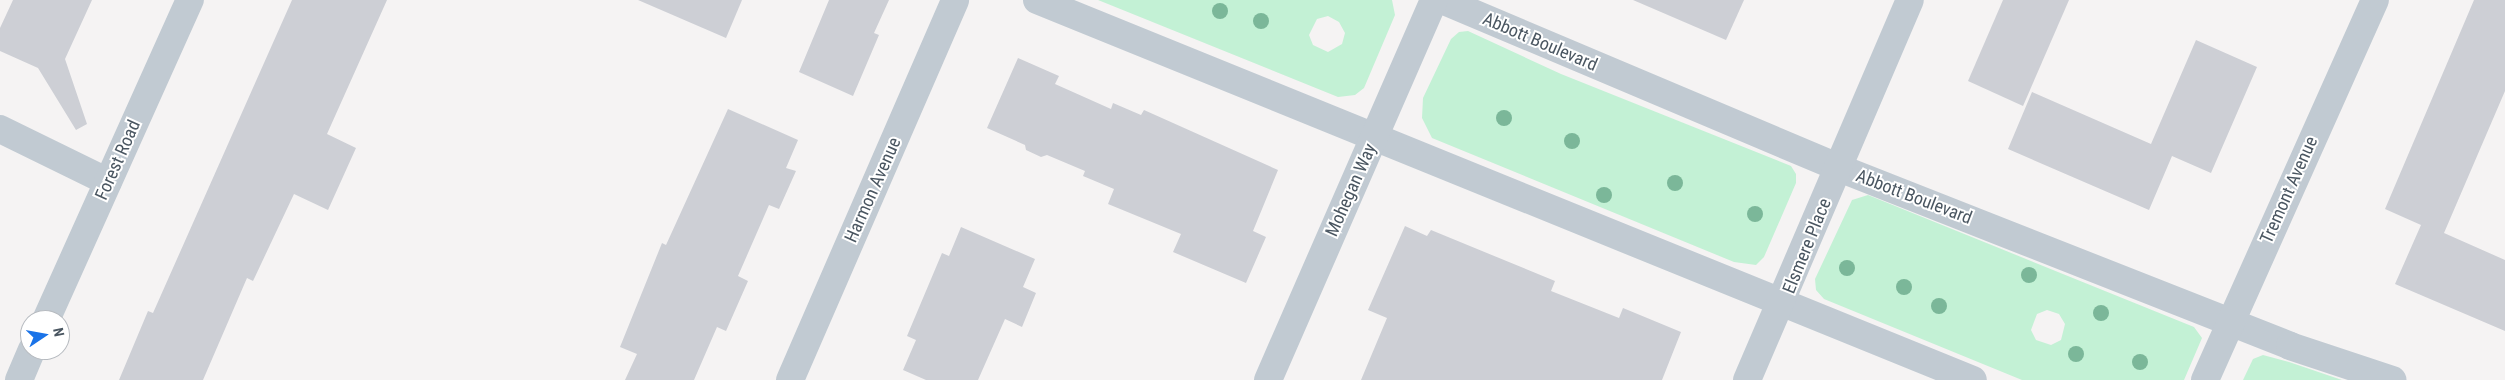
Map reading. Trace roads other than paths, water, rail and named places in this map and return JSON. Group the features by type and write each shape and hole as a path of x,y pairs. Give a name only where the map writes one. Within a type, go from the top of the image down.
{"street":[{"name":"Forest Road","path":"50,310 190,0"},
{"name":"Harmon Avenue","path":"790,380 956,0"},
{"path":"1037,0 1373,139 1973,380"},
{"name":"Mohegan Way","path":"1268,380 1434,0"},
{"name":"Abbott Boulevard","path":"1442,0 1839,168 2230,322 2392,380"},
{"name":"Elsmere Place","path":"1748,380 1783,303 1910,0"},
{"name":"Tremont Avenue","path":"2205,380 2375,0"},
{"path":"0,129 108,182"},
{"path":"19,380 28,360"}]}
